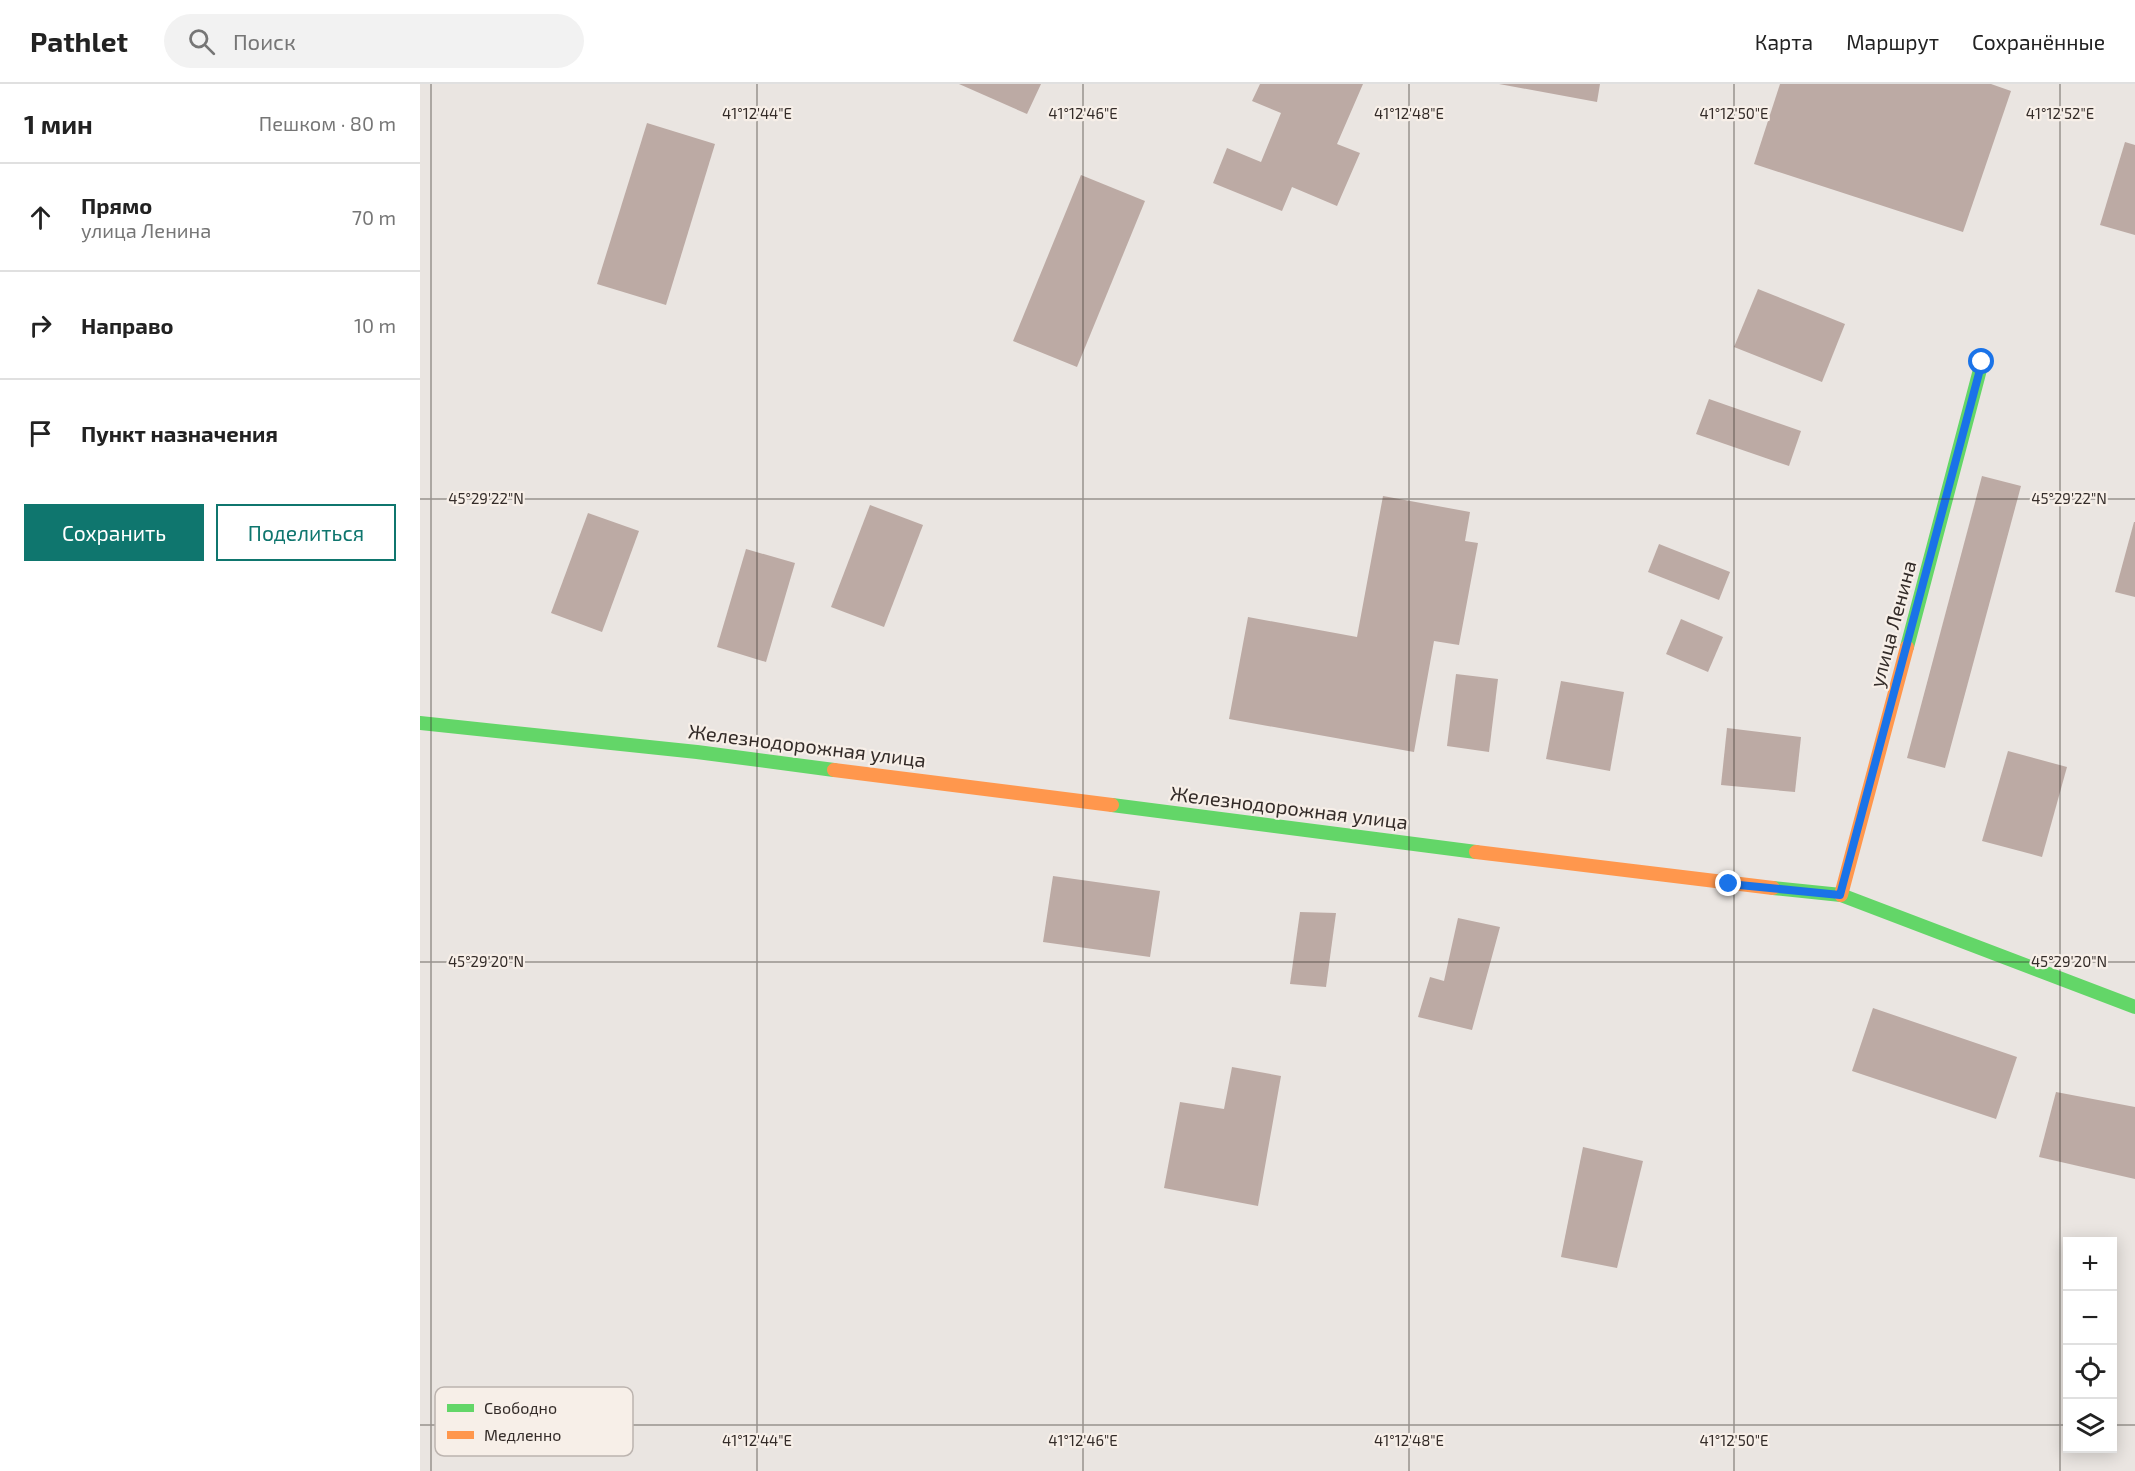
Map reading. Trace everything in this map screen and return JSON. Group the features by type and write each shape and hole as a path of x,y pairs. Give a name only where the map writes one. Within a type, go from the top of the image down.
{"street":[{"name":"улица Ленина","path":"1840,895 1982,362"},
{"name":"Железнодорожная улица","path":"420,723 697,752 1729,884 1840,895 2135,1007"}],"building":[{"path":"959,84 1041,84 1027,114"},
{"path":"1260,84 1363,84 1337,144 1360,153 1337,206 1292,187 1282,211 1213,183 1227,148 1261,162 1281,113 1252,101"},
{"path":"1499,84 1600,84 1597,102"},
{"path":"1780,84 1991,84 2011,91 1963,232 1754,164"},
{"path":"647,123 715,144 666,305 597,284"},
{"path":"2125,142 2135,145 2135,235 2100,225"},
{"path":"1081,175 1145,201 1077,367 1013,341"},
{"path":"1758,289 1845,324 1822,382 1734,347"},
{"path":"1709,399 1801,431 1789,466 1696,434"},
{"path":"1982,476 2021,486 1945,768 1907,758"},
{"path":"1383,496 1470,512 1465,541 1478,543 1459,645 1434,641 1414,752 1229,719 1248,617 1357,637"},
{"path":"870,505 923,525 884,627 831,607"},
{"path":"588,513 639,531 602,632 551,613"},
{"path":"2135,522 2135,597 2115,592"},
{"path":"1659,544 1730,572 1719,600 1648,572"},
{"path":"746,549 795,563 766,662 717,647"},
{"path":"1681,619 1723,637 1708,672 1666,654"},
{"path":"1456,674 1498,679 1489,752 1447,746"},
{"path":"1561,681 1624,692 1610,771 1546,759"},
{"path":"1727,728 1801,737 1795,792 1721,785"},
{"path":"2008,751 2067,767 2042,857 1982,841"},
{"path":"1053,876 1160,891 1150,957 1043,942"},
{"path":"1300,912 1336,913 1326,987 1290,984"},
{"path":"1458,918 1500,927 1472,1030 1418,1017 1430,977 1444,981"},
{"path":"1873,1008 2017,1057 1996,1119 1852,1071"},
{"path":"1232,1067 1281,1076 1258,1206 1164,1188 1180,1102 1224,1109"},
{"path":"2056,1092 2135,1107 2135,1179 2039,1157"},
{"path":"1583,1147 1643,1161 1617,1268 1561,1257"}],"traffic: fast":[{"path":"1907,647 1982,362"},
{"path":"420,723 697,752 834,770"},
{"path":"1112,805 1476,852"},
{"path":"1773,888 1841,895 2135,1007"}],"traffic: slow":[{"path":"1841,895 1907,647"},
{"path":"834,770 1112,805"},
{"path":"1476,852 1773,888"}],"route":[{"path":"1729,884 1840,895 1982,362"}]}
